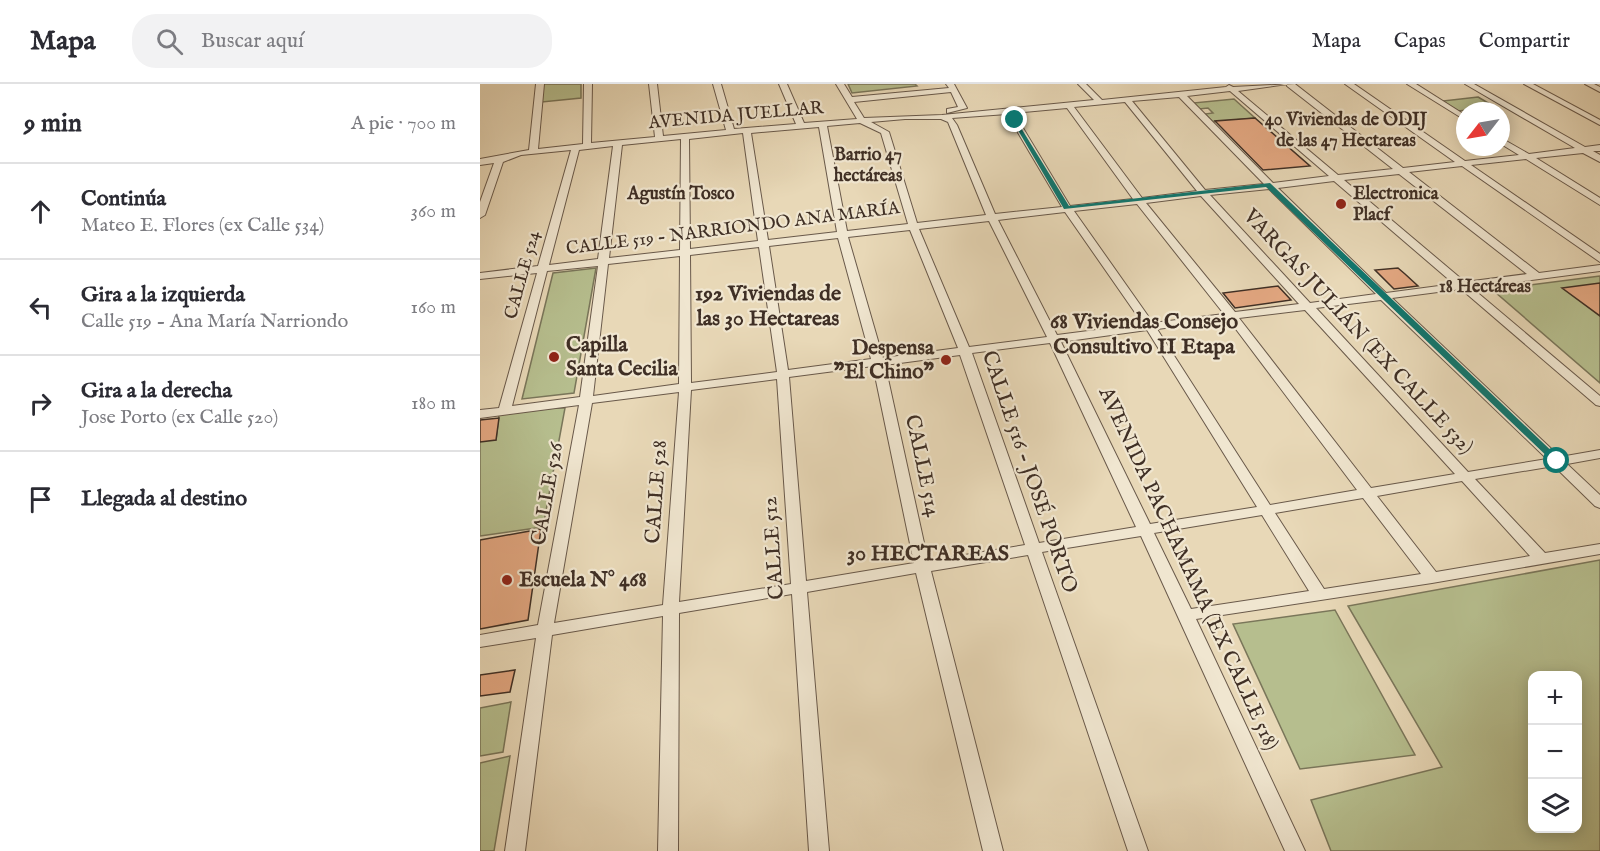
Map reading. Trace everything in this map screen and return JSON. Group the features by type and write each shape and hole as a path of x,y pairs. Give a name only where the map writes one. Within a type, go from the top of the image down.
{"street":[{"path":"533,152 540,84"},
{"path":"587,146 588,84"},
{"path":"653,84 659,139"},
{"path":"717,84 731,132"},
{"path":"783,84 801,126"},
{"path":"840,84 848,100 862,120 963,108 951,87 848,100"},
{"path":"1082,84 1100,102"},
{"name":"AVENIDA JUELLAR","path":"480,162 499,160 520,153 686,136 862,120 916,116 942,117 1182,95 1222,85 1283,84"},
{"path":"1290,84 1536,276"},
{"path":"1349,84 1600,259"},
{"path":"1411,84 1456,112"},
{"path":"1469,84 1600,159"},
{"path":"1528,84 1600,123"},
{"path":"1589,84 1600,90"},
{"path":"1222,85 1463,284 1600,402"},
{"path":"1182,95 1267,185 1385,295 1600,503"},
{"name":"VARGAS JULIÁN (EX CALLE 532)","path":"1127,100 1202,192 1542,560"},
{"path":"1069,105 1139,200 1231,315 1432,578"},
{"path":"1009,111 1067,208 1149,325 1319,594"},
{"name":"AVENIDA PACHAMAMA (EX CALLE 518)","path":"942,117 951,121 953,125 991,216 1145,528 1295,851"},
{"name":"CALLE 516 - JOSÉ PORTO","path":"862,120 885,132 913,225 964,351 1138,851"},
{"name":"CALLE 514","path":"823,124 842,233 878,362 922,567 993,851"},
{"name":"CALLE 512","path":"747,131 783,375 797,588 819,851"},
{"name":"CALLE 528","path":"668,851 671,609 685,387 686,136"},
{"name":"CALLE 526","path":"515,851 545,630 586,400 618,143"},
{"path":"1510,146 1600,202"},
{"name":"CALLE 524","path":"504,411 576,147"},
{"name":"CALLE 519 - NARRIONDO ANA MARÍA","path":"480,276 1600,148"},
{"path":"480,157 520,153"},
{"path":"480,215 499,160"},
{"path":"480,414 1463,284 1600,268"},
{"path":"480,641 1145,528 1600,454"},
{"path":"1186,615 1432,578 1600,549"}],"green space":[{"path":"543,84 581,84 581,98 542,102"},
{"path":"848,84 915,84 917,86 852,93"},
{"path":"1478,97 1486,102 1456,102 1456,110 1443,101"},
{"path":"1234,99 1255,118 1213,122 1205,114 1213,113 1208,108 1199,109 1193,103"},
{"path":"596,268 574,393 522,399 553,273"},
{"path":"1600,276 1600,383 1495,292 1499,289"},
{"path":"565,408 543,527 480,536 480,440 496,440 499,415"},
{"path":"1600,560 1600,851 1331,851 1311,800 1442,767 1348,606"},
{"path":"1335,610 1415,755 1300,769 1233,624"},
{"path":"511,702 503,752 480,756 480,708"},
{"path":"510,756 494,851 480,851 480,763"}],"building":[{"path":"1255,118 1310,166 1263,170 1215,121"},
{"path":"1398,268 1418,286 1394,289 1375,270"},
{"path":"1600,283 1600,316 1562,288"},
{"path":"1278,286 1291,300 1235,308 1223,293"},
{"path":"499,418 496,440 480,442 480,420"},
{"name":"Escuela N° 468","path":"541,529 528,620 480,629 480,540"},
{"path":"515,670 510,692 480,696 480,675"}],"place":[{"name":"Electronica Placf","path":"1341,204"},
{"name":"Capilla Santa Cecilia","path":"554,357"},
{"name":"Despensa \"El Chino\"","path":"946,360"},
{"name":"Escuela N° 468","path":"507,580"}],"district":[{"name":"40 Viviendas de ODIJ de las 47 Hectareas","path":"1346,130"},
{"name":"Barrio 47 hectáreas","path":"868,166"},
{"name":"Agustín Tosco","path":"681,194"},
{"name":"18 Hectáreas","path":"1485,287"},
{"name":"192 Viviendas de las 30 Hectareas","path":"768,306"},
{"name":"68 Viviendas Consejo Consultivo II Etapa","path":"1144,334"},
{"name":"30 HECTAREAS","path":"928,554"}],"route":[{"path":"1015,120 1067,208 1267,185 1557,461"}]}
